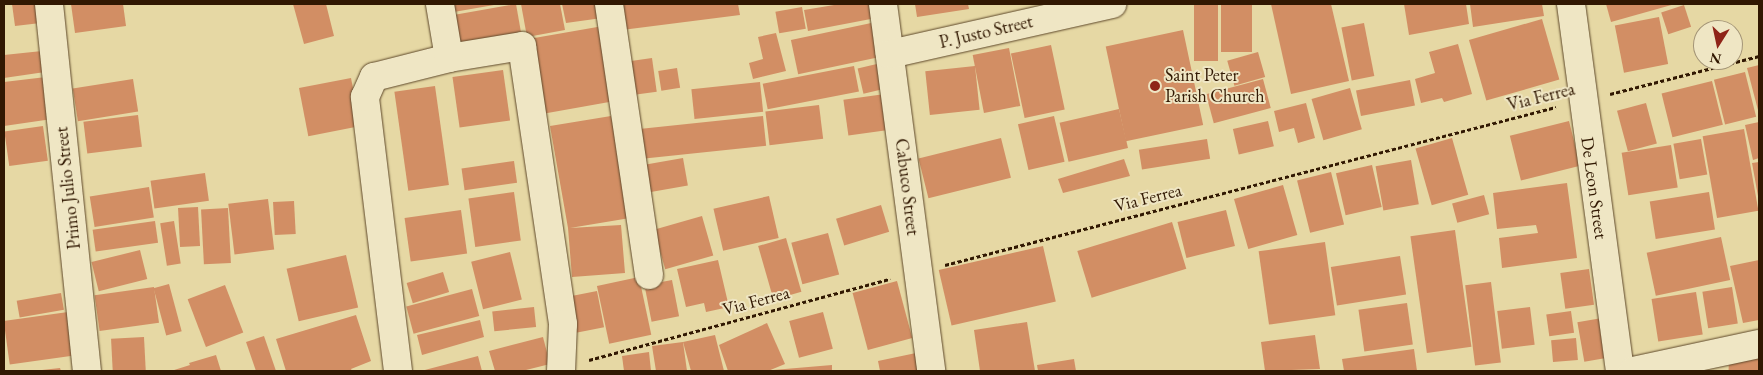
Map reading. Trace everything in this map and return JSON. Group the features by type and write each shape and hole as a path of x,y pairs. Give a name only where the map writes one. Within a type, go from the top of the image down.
{"street":[{"name":"Primo Julio Street","path":"49,4 87,371"},
{"path":"440,4 449,58"},
{"path":"609,4 649,275"},
{"name":"Cabuco Street","path":"883,4 931,371"},
{"name":"P. Justo Street","path":"890,54 1112,4"},
{"name":"De Leon Street","path":"1571,4 1582,101 1620,371"},
{"path":"398,371 365,97 374,77 449,58 522,46 563,324 561,369"},
{"path":"1633,371 1759,344"}],"path":[{"name":"Via Ferrea","path":"561,369 918,272 1759,56"}],"building":[{"path":"12,4 47,4 49,22 15,26"},
{"path":"71,4 123,4 126,26 75,33"},
{"path":"293,4 326,4 334,36 304,44"},
{"path":"447,4 494,4 494,5 448,13"},
{"path":"516,4 522,39 461,50 455,15"},
{"path":"521,4 560,4 565,30 527,37"},
{"path":"562,4 600,4 602,18 566,23"},
{"path":"619,4 738,4 740,15 622,30"},
{"path":"840,4 874,4 876,18 808,31 804,10"},
{"path":"915,4 968,4 969,9 917,17"},
{"path":"1194,4 1218,4 1218,61 1194,61"},
{"path":"1221,4 1252,4 1252,52 1221,52"},
{"path":"1271,4 1331,4 1349,81 1291,94"},
{"path":"1404,4 1466,4 1469,24 1409,35"},
{"path":"1470,4 1542,4 1544,16 1473,27"},
{"path":"1606,4 1675,4 1611,22"},
{"path":"1684,5 1691,27 1668,34 1661,12"},
{"path":"802,7 806,29 779,33 775,12"},
{"path":"1659,17 1668,64 1624,73 1615,26"},
{"path":"1542,19 1559,80 1486,101 1469,40"},
{"path":"876,22 883,56 798,74 791,40"},
{"path":"1364,23 1374,76 1352,80 1341,27"},
{"path":"603,26 616,101 543,114 530,39"},
{"name":"Saint Peter Parish Church","path":"1183,30 1203,125 1126,141 1106,46"},
{"path":"776,33 786,71 753,79 749,63 763,59 758,37"},
{"path":"1458,44 1472,94 1444,102 1442,98 1421,103 1415,79 1435,73 1429,52"},
{"path":"1051,45 1065,110 1025,118 1011,54"},
{"path":"1009,48 1020,106 984,113 973,55"},
{"path":"42,51 45,72 4,78 4,55"},
{"path":"1258,52 1265,77 1234,86 1227,61"},
{"path":"652,58 657,92 627,96 622,62"},
{"path":"881,63 887,88 863,94 858,68"},
{"path":"1759,65 1759,114 1747,68"},
{"path":"854,66 859,92 768,109 763,84"},
{"path":"975,66 980,110 930,115 925,71"},
{"path":"677,68 680,88 661,91 658,71"},
{"path":"503,70 510,121 460,128 452,77"},
{"path":"1745,72 1756,117 1725,124 1714,80"},
{"path":"46,77 52,119 4,126 4,82"},
{"path":"351,78 360,126 308,136 299,88"},
{"path":"133,79 138,112 78,121 73,89"},
{"path":"1263,79 1271,108 1214,123 1206,94"},
{"path":"1410,80 1415,106 1361,116 1356,90"},
{"path":"1712,81 1723,125 1672,137 1662,94"},
{"path":"760,82 763,112 695,119 691,89"},
{"path":"435,86 449,185 408,191 394,92"},
{"path":"1350,88 1362,129 1323,140 1312,99"},
{"path":"885,94 890,130 848,135 843,100"},
{"path":"1306,103 1315,138 1298,143 1294,128 1279,132 1274,111"},
{"path":"1646,103 1657,144 1628,151 1617,111"},
{"path":"819,105 823,139 770,145 765,112"},
{"path":"1119,109 1128,148 1069,162 1060,123"},
{"path":"138,115 142,147 87,153 83,122"},
{"path":"611,116 630,218 570,228 621,225 625,273 572,277 568,228 550,126"},
{"path":"763,116 766,146 645,159 642,129"},
{"path":"1054,116 1065,162 1029,170 1018,124"},
{"path":"1268,121 1274,146 1239,154 1233,129"},
{"path":"1569,121 1580,166 1521,180 1510,136"},
{"path":"1759,122 1759,158 1753,160 1745,125"},
{"path":"43,126 48,161 9,166 4,131"},
{"path":"1744,129 1758,211 1717,218 1703,136"},
{"path":"1001,138 1011,178 928,198 919,159"},
{"path":"1452,138 1468,195 1432,205 1415,148"},
{"path":"1207,139 1210,159 1142,170 1139,150"},
{"path":"1701,139 1707,174 1680,179 1673,144"},
{"path":"1671,145 1678,187 1628,195 1622,153"},
{"path":"683,158 688,186 649,192 645,165"},
{"path":"1124,159 1130,176 1063,193 1058,179"},
{"path":"1411,160 1419,204 1383,211 1376,166"},
{"path":"514,161 517,183 465,190 462,168"},
{"path":"1759,162 1759,196 1758,196 1752,163"},
{"path":"1372,165 1382,207 1346,215 1336,173"},
{"path":"1331,172 1344,224 1310,233 1297,180"},
{"path":"205,173 209,201 154,208 151,181"},
{"path":"1567,183 1577,258 1502,268 1499,238 1538,233 1536,225 1497,229 1493,193"},
{"path":"1283,185 1297,235 1248,249 1234,199"},
{"path":"149,187 154,218 95,227 90,196"},
{"path":"514,192 521,241 475,247 468,198"},
{"path":"1709,192 1715,230 1656,239 1650,201"},
{"path":"1484,195 1489,214 1457,223 1452,204"},
{"path":"769,196 779,238 723,251 713,209"},
{"path":"268,199 274,250 235,254 228,204"},
{"path":"294,201 296,234 275,235 273,202"},
{"path":"881,205 889,232 844,246 836,219"},
{"path":"198,207 200,246 180,247 178,208"},
{"path":"228,208 231,263 204,264 201,209"},
{"path":"461,210 467,254 411,262 405,218"},
{"path":"1226,210 1235,246 1186,258 1177,222"},
{"path":"702,216 713,255 665,269 654,230"},
{"path":"155,221 158,243 96,252 93,230"},
{"path":"174,221 181,263 167,266 160,223"},
{"path":"1172,222 1186,269 1092,298 1077,251"},
{"path":"1455,230 1471,347 1427,353 1410,236"},
{"path":"828,233 839,275 802,284 791,243"},
{"path":"1721,237 1730,280 1656,296 1647,253"},
{"path":"786,238 801,292 774,300 758,246"},
{"path":"1325,242 1335,315 1269,325 1259,251"},
{"path":"1043,246 1056,302 952,326 939,270"},
{"path":"140,250 147,279 99,291 91,262"},
{"path":"510,252 522,300 483,309 471,262"},
{"path":"346,255 358,308 299,321 287,269"},
{"path":"1400,256 1406,295 1337,305 1331,267"},
{"path":"718,260 729,307 706,312 704,303 686,307 677,269"},
{"path":"1759,260 1759,320 1743,323 1730,266"},
{"path":"1589,269 1594,305 1565,309 1560,273"},
{"path":"443,272 449,292 413,303 407,283"},
{"path":"639,277 651,335 609,344 597,286"},
{"path":"672,280 679,316 652,322 645,285"},
{"path":"897,281 912,338 868,350 853,293"},
{"path":"1491,282 1501,362 1475,366 1465,285"},
{"path":"169,284 182,331 166,335 154,288"},
{"path":"225,285 243,333 206,347 188,299"},
{"path":"154,287 159,323 100,331 95,295"},
{"path":"1732,287 1738,324 1708,328 1702,292"},
{"path":"472,289 479,316 414,334 406,307"},
{"path":"597,291 604,327 574,333 567,297"},
{"path":"1696,292 1703,334 1658,342 1652,299"},
{"path":"61,293 64,310 20,318 17,301"},
{"path":"1407,303 1413,345 1364,351 1358,310"},
{"path":"534,307 536,327 494,331 492,311"},
{"path":"1530,307 1535,345 1502,349 1497,311"},
{"path":"1571,311 1574,333 1549,336 1546,314"},
{"path":"68,312 74,356 10,365 4,321"},
{"path":"823,312 833,349 799,358 789,321"},
{"path":"356,315 371,361 351,369 352,371 286,371 276,339"},
{"path":"1602,318 1609,357 1584,362 1577,322"},
{"path":"480,320 484,337 422,355 417,335"},
{"path":"1027,322 1035,371 980,371 974,330"},
{"path":"767,323 785,364 768,371 728,371 719,345"},
{"path":"715,335 724,371 691,371 683,342"},
{"path":"1315,335 1320,369 1265,371 1261,342"},
{"path":"264,336 276,371 256,371 246,342"},
{"path":"144,337 146,370 113,371 111,339"},
{"path":"543,337 550,364 522,371 495,371 489,351"},
{"path":"1576,338 1578,360 1553,362 1551,340"},
{"path":"683,342 687,371 656,371 652,346"},
{"path":"1414,349 1417,371 1344,371 1342,359"},
{"path":"649,352 651,371 624,371 622,356"},
{"path":"916,353 920,371 880,371 878,361"},
{"path":"216,355 221,371 171,371 190,365 189,363"},
{"path":"478,356 482,371 421,371"},
{"path":"1729,358 1759,359 1759,371 1729,371"},
{"path":"1074,359 1076,371 1038,371 1037,365"},
{"path":"832,365 832,371 773,370"},
{"path":"60,368 61,371 42,371 42,370"}],"place":[{"name":"Saint Peter Parish Church","path":"1155,86"}]}
